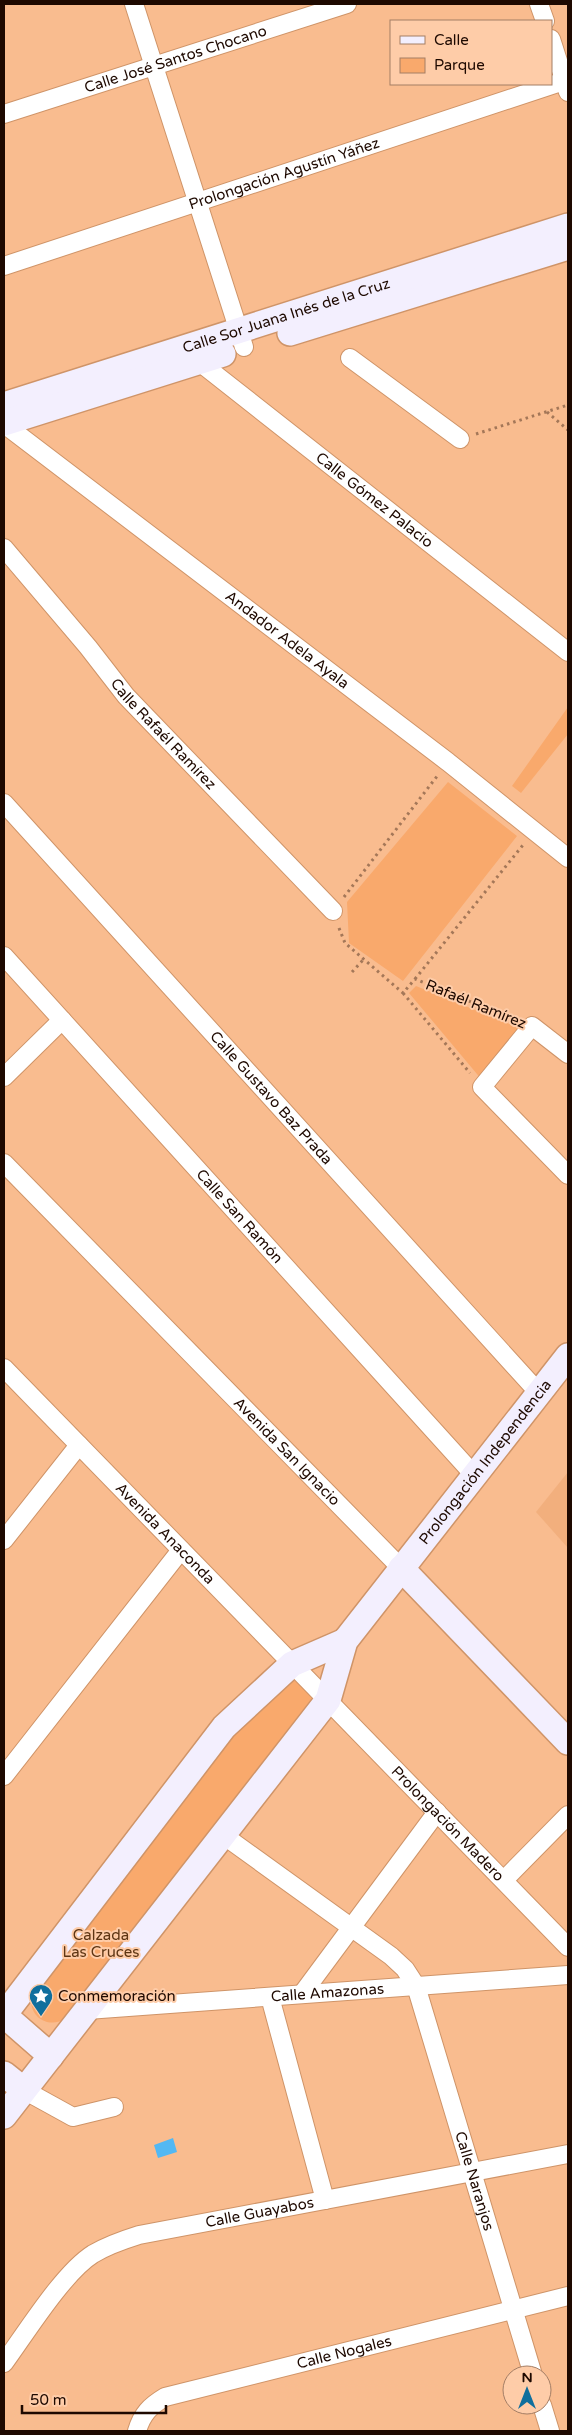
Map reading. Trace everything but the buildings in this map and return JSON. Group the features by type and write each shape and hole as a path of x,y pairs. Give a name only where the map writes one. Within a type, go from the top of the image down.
{"street":[{"path":"134,4 241,339"},
{"name":"Calle José Santos Chocano","path":"4,114 347,4"},
{"path":"539,4 545,20"},
{"path":"552,42 565,75"},
{"name":"Prolongación Agustín Yáñez","path":"552,79 565,75"},
{"name":"Prolongación Agustín Yáñez","path":"4,266 198,202 536,85"},
{"name":"Calle Sor Juana Inés de la Cruz","path":"4,405 190,355 518,252 568,226"},
{"name":"Calle Sor Juana Inés de la Cruz","path":"518,252 568,247"},
{"name":"Calle Sor Juana Inés de la Cruz","path":"4,424 190,355"},
{"name":"Calle Gómez Palacio","path":"190,355 568,652"},
{"path":"350,358 460,439"},
{"name":"Andador Adela Ayala","path":"4,424 448,762 568,858"},
{"name":"Calle Rafaél Ramírez","path":"4,548 88,647 126,696 333,911"},
{"name":"Calle Gustavo Baz Prada","path":"4,803 539,1393"},
{"name":"Calle San Ramón","path":"4,956 475,1476"},
{"path":"4,1077 62,1020"},
{"path":"532,1026 482,1087 568,1175"},
{"name":"Rafaél Ramírez","path":"532,1026 568,1054"},
{"name":"Avenida San Ignacio","path":"4,1163 401,1568 568,1742"},
{"name":"Prolongación Independencia","path":"401,1568 568,1356"},
{"name":"Avenida Anaconda","path":"4,1368 328,1700"},
{"path":"4,1540 79,1445"},
{"path":"4,1776 181,1550"},
{"path":"4,2116 328,1700 345,1641 401,1568"},
{"path":"51,2056 4,2015 224,1727 292,1664 345,1641"},
{"name":"Prolongación Madero","path":"328,1700 568,1947"},
{"path":"302,1994 437,1812"},
{"path":"504,1880 568,1815"},
{"name":"Calle Naranjos","path":"223,1835 351,1927 405,1969 416,1986 530,2365"},
{"name":"Calle Amazonas","path":"87,2010 568,1975"},
{"path":"270,1997 325,2200"},
{"path":"4,2074 24,2090 73,2117 114,2107"},
{"name":"Calle Guayabos","path":"4,2363 72,2272 92,2255 110,2244 139,2235 568,2154"},
{"name":"Calle Nogales","path":"137,2431 141,2419 151,2406 165,2397 568,2296"},
{"path":"545,2415 550,2431"}],"path":[{"path":"460,439 568,405"},
{"path":"547,412 568,430"},
{"path":"333,911 448,762"},
{"path":"415,979 535,830"},
{"name":"Rafaél Ramírez","path":"333,911 345,943 362,960 403,993 415,979 532,1026"},
{"path":"352,972 362,960"},
{"path":"403,993 482,1087"}],"shaded area":[{"path":"568,1472 568,1548 536,1512"}],"green space":[{"path":"568,707 568,734 521,793 512,786"},
{"path":"448,782 517,836 403,981 349,943 347,902"},
{"path":"416,986 522,1029 482,1080 409,993"},
{"name":"Calzada Las Cruces","path":"289,1680 300,1682 312,1696 309,1711 66,2018 61,2021 49,2022 39,2018 32,2008 31,2001 37,1987 260,1701"}],"water":[{"path":"173,2138 177,2152 158,2158 154,2145"}],"place":[{"name":"Conmemoración","path":"41,2017"}]}
